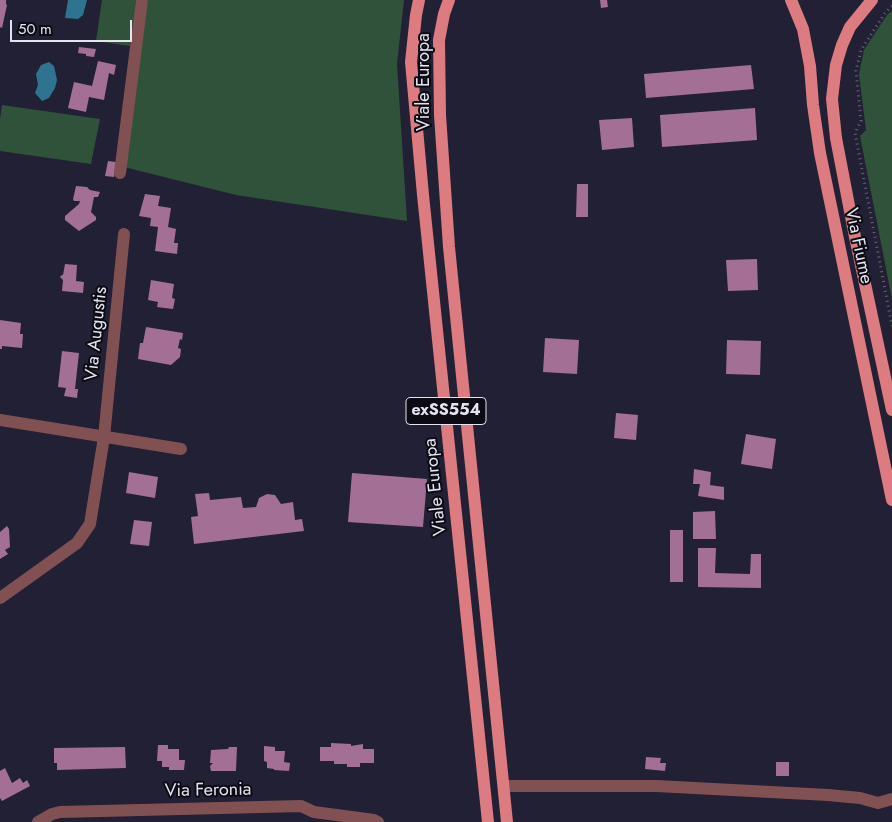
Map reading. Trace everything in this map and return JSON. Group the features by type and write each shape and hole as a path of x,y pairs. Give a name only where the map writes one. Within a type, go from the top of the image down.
{"main road":[{"name":"Viale Europa","path":"420,0 416,15 411,62 488,822"},
{"name":"Viale Europa","path":"449,0 439,40 440,114 449,248 507,822"},
{"name":"Via Fiume","path":"791,0 805,38 820,153 892,500"},
{"name":"Via Fiume","path":"872,0 850,27 842,45 836,65 832,99 836,138 855,237 892,410"}],"street":[{"path":"120,173 142,0"},
{"name":"Via Augustis","path":"0,598 77,543 90,524 104,437 124,234"},
{"path":"0,420 181,449"},
{"path":"504,786 656,786 828,795 878,802 892,800"},
{"name":"Via Feronia","path":"38,822 60,812 301,806 314,812 378,822"}],"path":[{"path":"892,6 885,13 861,50 856,71 861,121 855,133 892,326"}],"green space":[{"path":"102,0 136,0 130,46 96,41"},
{"path":"148,0 404,0 397,64 407,221 236,195 120,166"},
{"path":"892,11 892,299 860,136 866,130 859,74 864,50 887,15"},
{"path":"2,105 100,119 91,164 0,151"}],"water":[{"path":"68,0 87,0 83,15 78,19 65,18"},
{"path":"49,62 54,66 57,80 49,98 42,101 35,93 38,85 36,74 41,65"}],"building":[{"path":"0,0 6,0 7,5 2,28 0,27"},
{"path":"600,0 607,0 608,7 601,8"},
{"path":"79,47 96,49 94,57 78,53"},
{"path":"98,61 116,65 114,75 109,73 104,100 89,97 86,112 68,108 74,82 92,86"},
{"path":"751,65 754,89 646,98 644,74"},
{"path":"755,108 757,140 662,147 660,115"},
{"path":"632,118 634,147 602,150 599,120"},
{"path":"108,161 116,162 114,177 105,176"},
{"path":"577,184 588,184 588,217 576,217"},
{"path":"76,186 87,187 90,190 100,192 98,197 94,197 91,212 96,217 96,220 79,231 65,220 65,216 80,201 74,201 73,199"},
{"path":"145,194 160,196 158,206 171,208 168,227 176,229 174,243 178,243 177,254 155,251 158,227 150,226 151,218 139,216"},
{"path":"757,259 758,290 728,291 726,260"},
{"path":"65,264 77,265 76,281 84,282 83,293 62,291 63,280 60,277 63,275"},
{"path":"151,280 174,284 172,298 175,299 173,309 157,307 158,302 148,300"},
{"path":"0,320 21,323 20,334 23,334 22,348 2,346 2,349 0,349"},
{"path":"146,327 183,333 178,348 181,349 180,357 171,365 138,359 140,343 143,343"},
{"path":"545,338 579,340 577,374 543,372"},
{"path":"727,340 761,341 760,375 726,374"},
{"path":"62,351 79,353 75,389 78,389 77,398 64,396 66,388 58,387"},
{"path":"616,413 638,415 636,440 614,438"},
{"path":"746,434 776,439 772,469 741,464"},
{"path":"694,469 711,472 710,485 724,487 724,500 698,496 700,484 693,484"},
{"path":"129,472 158,477 155,498 126,493"},
{"path":"352,473 427,479 423,527 348,522"},
{"path":"209,493 210,500 241,497 243,508 256,507 259,498 267,494 275,495 281,504 293,502 295,520 302,519 304,531 194,544 191,517 198,516 195,494"},
{"path":"715,511 716,539 693,539 693,512"},
{"path":"134,520 152,522 149,546 130,544"},
{"path":"7,526 9,529 10,547 5,550 8,554 0,559 0,532"},
{"path":"670,530 683,530 683,582 670,582"},
{"path":"698,548 716,548 715,573 750,574 751,554 761,554 761,588 698,587"},
{"path":"331,743 351,744 351,746 363,744 363,749 374,749 374,763 360,763 360,767 347,767 347,764 334,764 334,761 320,761 320,747 331,747"},
{"path":"158,745 168,745 168,749 179,749 179,760 185,760 184,770 169,770 169,767 162,767 162,761 157,761"},
{"path":"264,746 275,747 275,751 285,751 284,762 290,763 289,771 267,768 267,762 264,761"},
{"path":"125,747 126,768 57,770 57,763 54,763 54,748"},
{"path":"229,747 237,747 236,771 211,771 210,766 213,763 210,763 211,750 228,749"},
{"path":"646,757 661,758 660,763 666,763 665,771 645,769"},
{"path":"776,762 789,762 789,776 776,776"},
{"path":"5,768 12,783 20,778 23,783 27,780 30,786 2,801 0,798 0,771"}]}
